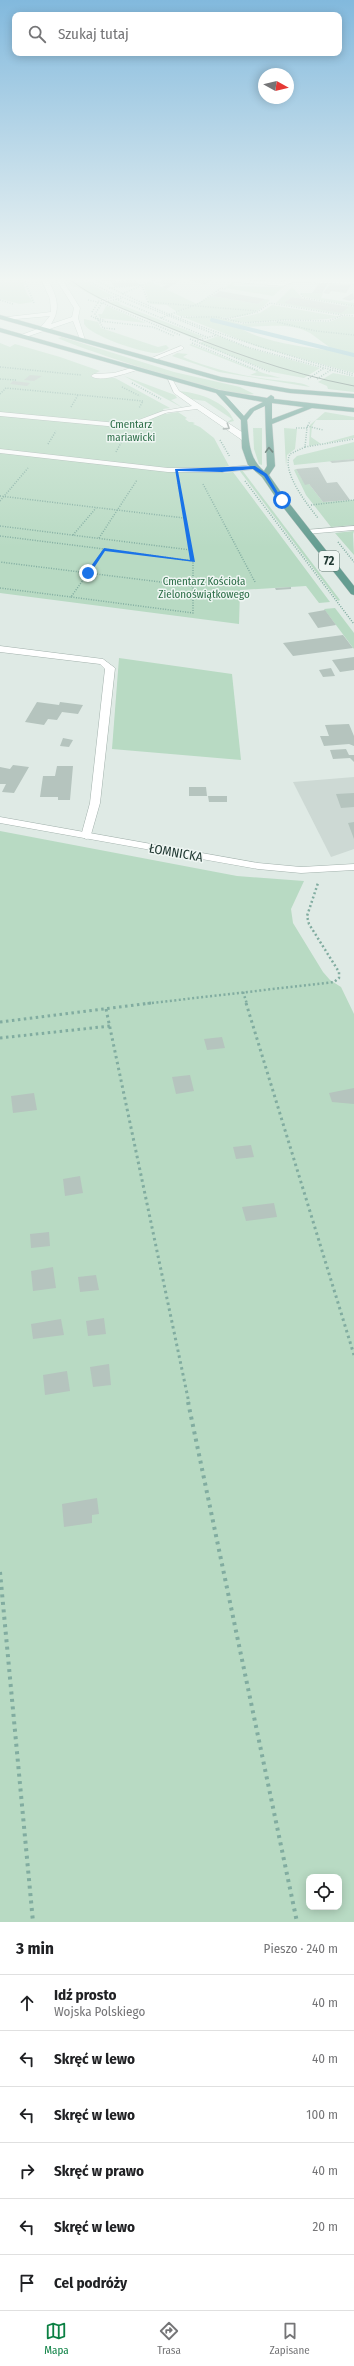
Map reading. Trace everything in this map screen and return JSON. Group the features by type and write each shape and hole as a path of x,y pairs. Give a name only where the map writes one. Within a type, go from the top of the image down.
{"main road":[{"path":"135,369 170,380 218,392 312,407 354,410"},
{"path":"180,369 202,375 276,389 354,396"},
{"path":"265,475 271,466 269,401 276,389"},
{"path":"218,392 244,420 248,457 254,467"},
{"path":"244,420 252,410 269,401"},
{"path":"269,423 312,407"},
{"name":"72","path":"254,467 265,475 306,532 354,591"}],"street":[{"path":"94,376 118,375 135,369"},
{"path":"170,380 176,392 245,438"},
{"path":"0,414 129,426 164,412 197,407"},
{"path":"0,451 176,470 222,470 254,467"},
{"path":"306,532 354,528"},
{"path":"0,649 104,662 110,668 95,803 86,836"},
{"name":"ŁOMNICKA","path":"0,820 258,866 323,869 354,867"}],"path":[{"path":"18,369 94,376"},
{"path":"256,369 274,376"},
{"path":"306,380 323,369"},
{"path":"332,369 354,375"},
{"path":"311,383 332,370 354,375"},
{"path":"0,379 16,380"},
{"path":"0,394 6,388 143,401 129,426"},
{"path":"307,426 323,430"},
{"path":"294,428 307,428 305,447"},
{"path":"218,436 237,469 354,624"},
{"path":"354,439 305,447 291,453 288,459 288,466 301,495 354,562"},
{"path":"0,502 39,455"},
{"path":"0,588 193,613 193,561 176,470"},
{"path":"196,470 255,582"},
{"path":"99,538 115,510 138,478"},
{"path":"0,496 184,518"},
{"path":"311,505 354,500"},
{"path":"73,535 96,508"},
{"path":"0,526 191,550"},
{"path":"0,536 193,561"},
{"path":"71,598 104,549"},
{"path":"0,562 193,586"},
{"path":"0,1022 327,983 339,978 339,972 309,924 307,916 323,869"},
{"path":"244,992 354,1355"},
{"path":"106,1009 297,1922"},
{"path":"0,1038 110,1026"},
{"path":"0,1572 33,1922"}],"shaded area":[{"path":"354,777 354,849 331,857 293,782"}],"green space":[{"path":"0,369 93,369 100,371 96,373 93,378 115,378 170,408 163,409 165,414 178,412 187,418 185,419 189,422 195,423 193,424 200,427 214,438 229,466 220,468 224,473 233,472 330,602 319,603 306,586 240,590 239,624 0,593"},
{"path":"146,369 163,369 240,387 254,394 241,394 218,389"},
{"path":"209,369 216,369 258,378 298,383 310,387 219,372"},
{"path":"249,369 281,378 250,375 257,372"},
{"path":"264,369 319,369 304,378 272,372"},
{"path":"338,369 354,369 354,373"},
{"path":"333,373 354,377 354,392 328,389 327,386 318,382"},
{"path":"124,376 175,395 177,398 171,400 183,408"},
{"path":"179,391 211,399 225,408 234,421 226,423 232,419 205,401 191,399"},
{"path":"325,412 354,417 354,420 316,420 312,426 311,437 321,444 309,446 310,425"},
{"path":"253,428 262,428 262,465 259,464 254,449"},
{"path":"284,428 297,429 295,449 287,455 286,466"},
{"path":"354,435 354,438 322,444"},
{"path":"354,442 354,459 294,465 293,460 297,456"},
{"path":"296,469 305,484 309,484 323,502 354,500 354,525 331,527 306,495 294,470"},
{"path":"239,470 242,470 340,600 338,601"},
{"path":"354,531 353,534 354,555 335,533"},
{"path":"335,608 354,633 354,649 324,609"},
{"path":"119,658 232,674 241,760 112,749"},
{"path":"0,831 237,876 304,881 291,909 293,923 323,972 330,980 341,987 354,1014 354,1922 0,1922"}],"building":[{"path":"30,375 42,376 34,381 24,380"},
{"path":"13,381 30,383 27,386 10,384"},
{"path":"354,459 354,461 332,463 330,461"},
{"path":"318,467 327,483 337,482 350,500 323,502 309,484 305,485 296,469"},
{"path":"291,587 291,589 276,590 275,588"},
{"path":"325,610 336,625 318,628 308,613"},
{"path":"343,635 353,648 293,656 283,643"},
{"path":"354,657 354,670 340,672 332,660"},
{"path":"331,668 335,676 323,677 319,670"},
{"path":"37,702 59,705 60,702 83,705 78,714 62,712 57,720 48,719 44,725 25,722"},
{"path":"349,724 354,736 354,746 349,744 324,746 320,736 329,736 325,725"},
{"path":"63,738 73,740 69,747 60,746"},
{"path":"346,749 349,755 354,755 354,762 350,758 333,759 330,750"},
{"path":"13,765 29,767 14,793 2,792 6,784 0,784 0,767 10,769"},
{"path":"57,766 73,766 70,800 58,800 58,797 40,797 43,776 55,776"},
{"path":"189,787 206,787 207,796 189,796"},
{"path":"354,793 354,807 341,808 336,794"},
{"path":"208,796 227,796 227,802 209,802"},
{"path":"354,822 354,839 348,823"},
{"path":"222,1037 225,1048 207,1050 204,1039"},
{"path":"190,1075 194,1091 176,1094 172,1077"},
{"path":"354,1088 354,1104 332,1102 329,1093"},
{"path":"34,1093 37,1110 13,1113 11,1096"},
{"path":"251,1145 254,1157 236,1159 233,1147"},
{"path":"80,1176 83,1193 65,1196 63,1179"},
{"path":"274,1203 277,1217 246,1221 242,1207"},
{"path":"49,1232 50,1246 31,1248 30,1234"},
{"path":"53,1267 56,1288 33,1291 31,1271"},
{"path":"96,1275 99,1290 80,1292 78,1277"},
{"path":"104,1318 106,1334 88,1336 86,1321"},
{"path":"61,1319 64,1335 33,1339 31,1324"},
{"path":"109,1364 111,1385 93,1387 90,1367"},
{"path":"67,1371 70,1391 45,1395 43,1375"},
{"path":"97,1498 99,1514 92,1515 92,1523 64,1527 62,1504"}],"tram line":[{"path":"285,369 329,381 354,386"}],"route":[{"path":"88,573 104,549 193,561 176,470 222,470 254,467 265,475 282,500"}],"park label":[{"name":"Cmentarz mariawicki","path":"131,430"},
{"name":"Cmentarz Kościoła Zielonoświątkowego","path":"204,587"}]}
